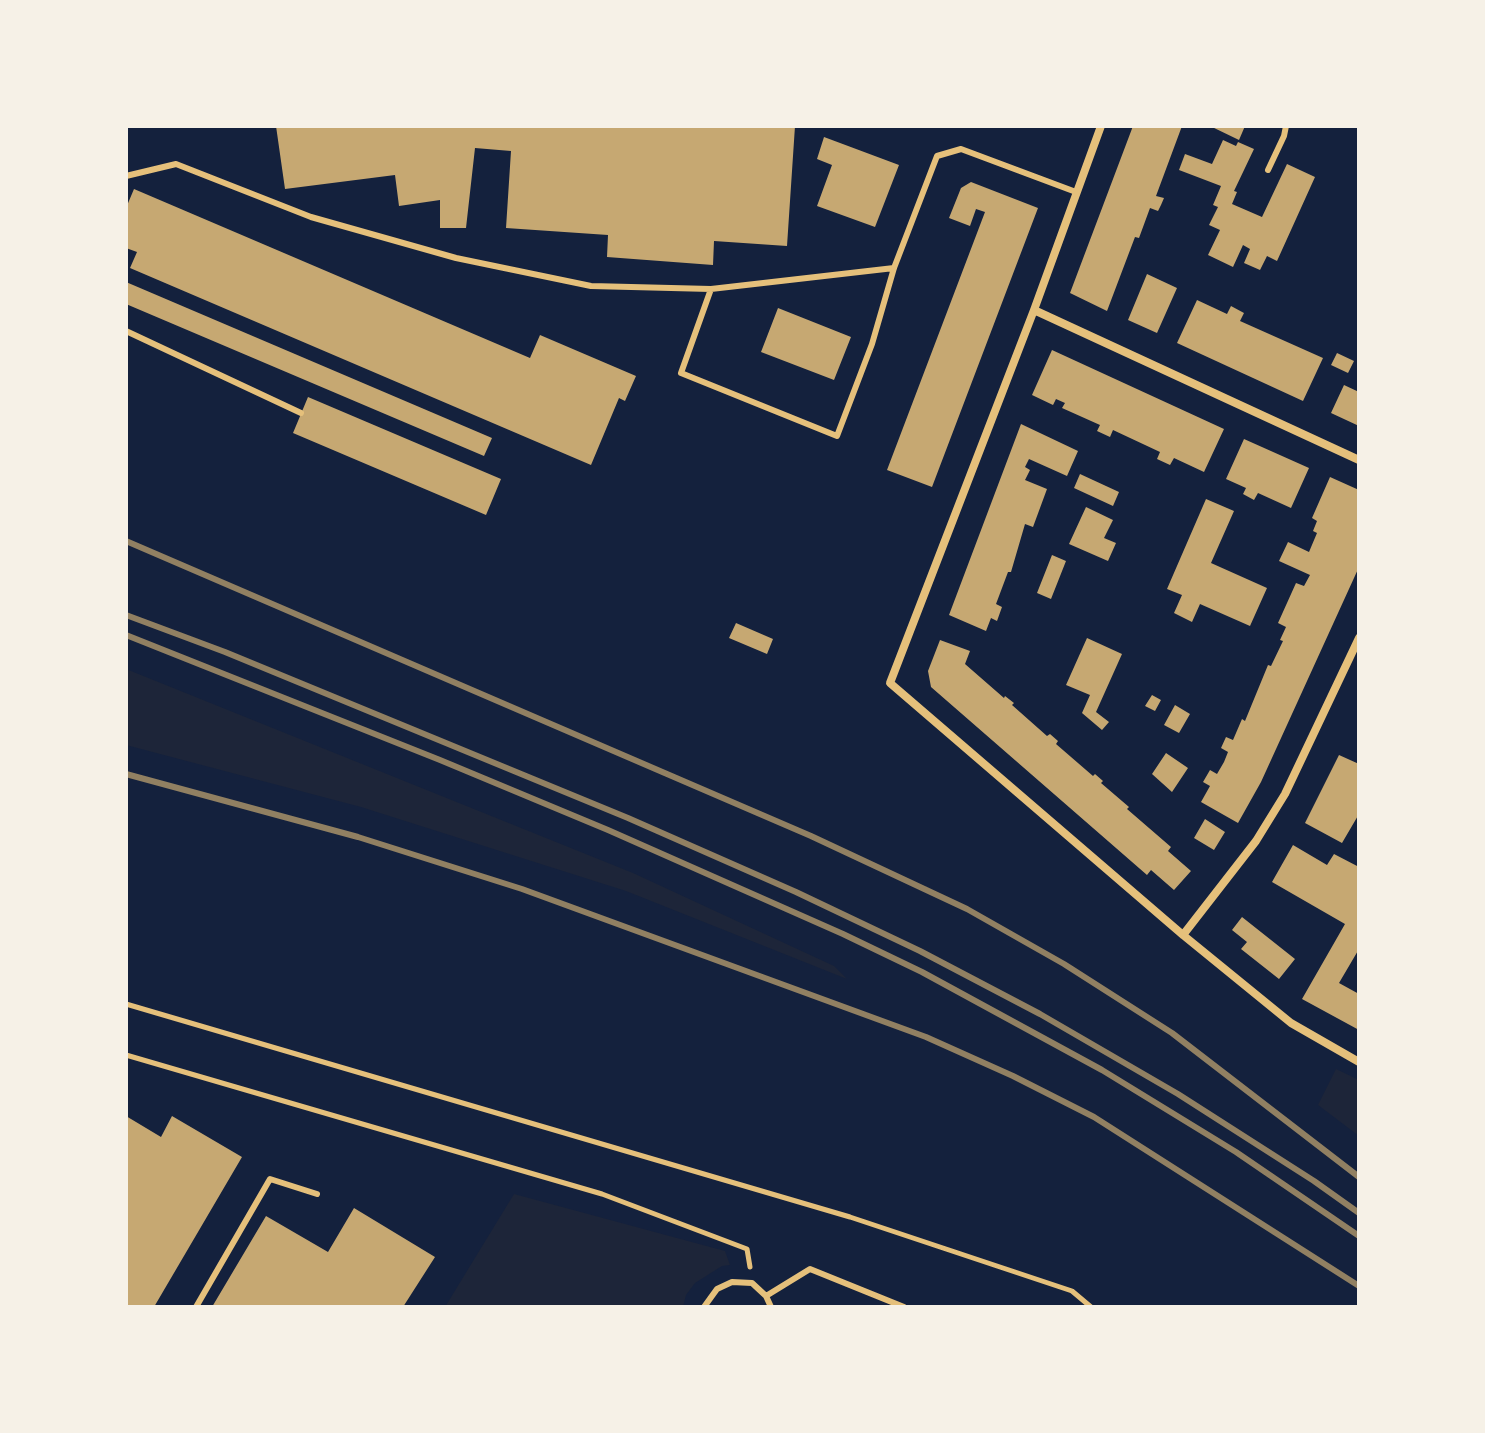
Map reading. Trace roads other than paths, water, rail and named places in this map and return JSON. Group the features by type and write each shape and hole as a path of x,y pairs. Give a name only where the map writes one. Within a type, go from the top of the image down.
{"street":[{"path":"1101,126 1034,310 890,683 1183,935 1291,1023 1359,1062"},
{"path":"1034,310 1359,460"},
{"path":"1183,935 1256,841 1285,794 1359,638"}],"lane":[{"path":"1268,170 1286,126"},
{"path":"711,289 681,373 837,436 872,344 894,268 937,156 961,149 1076,192"},
{"path":"126,176 176,164 311,217 456,258 591,286 711,289 894,268"},
{"path":"126,331 301,413"},
{"path":"196,1307 270,1179 317,1194"},
{"path":"766,1296 810,1269 904,1307"},
{"path":"704,1307 717,1289 732,1282 752,1283 766,1296 771,1307"}],"railway":[{"path":"126,541 811,836 967,909 1064,964 1172,1033 1359,1177"},
{"path":"126,615 225,652 628,818 920,951 1040,1014 1178,1094 1359,1213"},
{"path":"126,635 608,830 922,972 1102,1070 1236,1152 1359,1236"},
{"path":"126,774 358,837 522,889 926,1037 1094,1117 1359,1286"}]}
